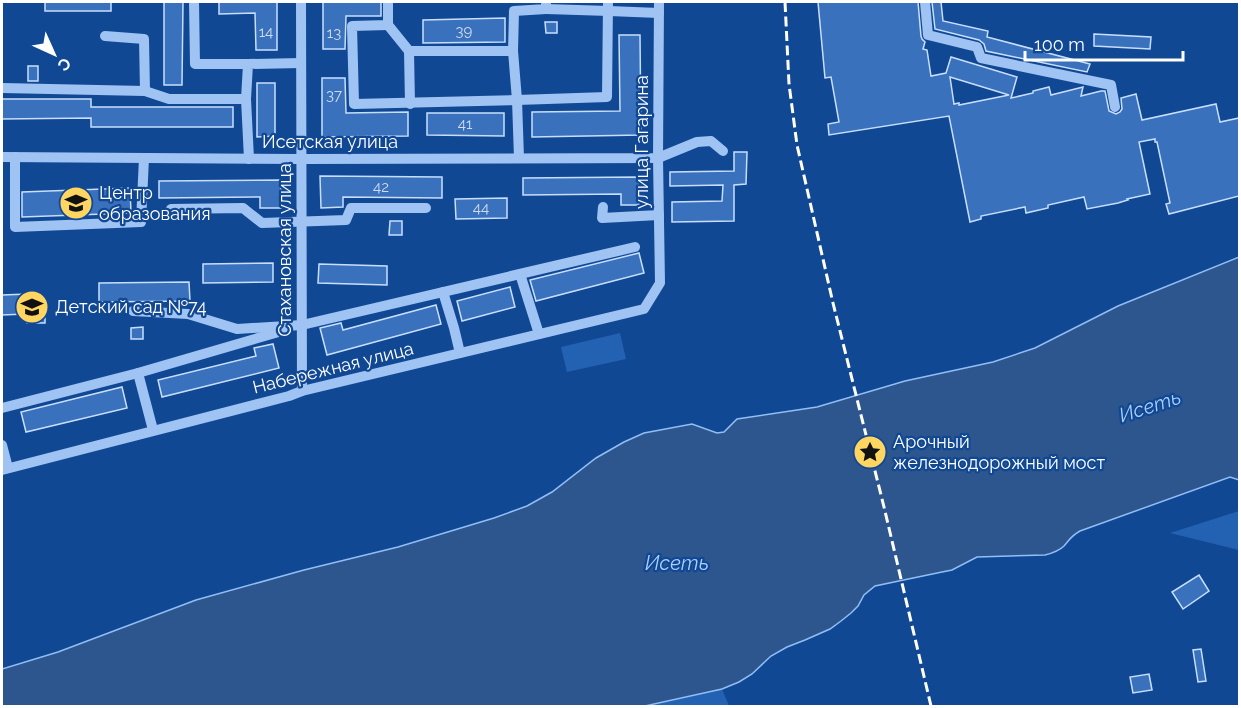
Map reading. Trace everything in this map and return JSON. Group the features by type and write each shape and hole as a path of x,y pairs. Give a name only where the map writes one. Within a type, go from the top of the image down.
{"street":[{"path":"194,2 195,64 301,63"},
{"name":"Стахановская улица","path":"301,2 302,391"},
{"path":"388,2 388,25 409,51 410,104"},
{"name":"улица Гагарина","path":"659,2 660,283"},
{"path":"925,2 928,35 977,47 981,58 1111,85 1115,107"},
{"path":"519,158 513,51 514,11 546,5 608,6 659,14"},
{"path":"388,25 352,26 354,104 607,97 608,6"},
{"path":"105,36 144,39 145,91"},
{"path":"409,51 513,51"},
{"path":"248,64 246,99 249,159"},
{"path":"2,88 145,91 169,99 246,99"},
{"path":"658,158 697,142 711,141 723,151"},
{"name":"Исетская улица","path":"2,157 658,158"},
{"path":"15,157 15,227 141,222 144,158"},
{"path":"603,207 602,218 659,215"},
{"path":"171,208 243,208 262,223 346,220 351,208 426,208"},
{"path":"2,408 138,373 302,325 635,247"},
{"path":"520,274 539,334"},
{"name":"Набережная улица","path":"5,469 302,391 644,309 660,283"},
{"path":"443,292 460,353"},
{"path":"133,311 188,314 237,329 302,325"},
{"path":"138,373 153,430"},
{"path":"2,444 5,469"}],"shaded area":[{"path":"620,333 626,359 567,372 561,347"},
{"path":"1239,511 1239,550 1170,533"},
{"path":"722,689 729,706 645,706 651,705"}],"water":[{"name":"Исеть","path":"1239,257 1239,480 1230,477 1080,531 1058,551 1045,555 977,557 952,570 875,586 864,595 851,613 830,629 787,647 771,656 752,674 722,689 645,706 2,706 2,669 58,652 196,600 398,547 527,506 552,492 596,458 644,433 692,424 717,433 724,432 737,419 817,407 905,381 993,362 1035,348 1118,306"}],"building":[{"path":"45,2 111,2 111,11 45,11"},
{"path":"164,2 183,2 182,85 164,85"},
{"path":"219,2 277,2 277,50 256,50 255,13 219,14"},
{"path":"323,2 381,2 381,16 346,16 345,49 323,49"},
{"path":"818,2 918,2 921,36 925,42 923,49 927,50 931,76 946,73 951,57 1017,77 1011,98 1049,87 1051,95 1083,87 1081,96 1105,91 1109,111 1116,114 1122,109 1121,98 1136,94 1142,120 1216,104 1220,122 1239,118 1239,196 1169,214 1166,204 1170,203 1155,139 1139,142 1150,194 1087,209 1084,197 1048,205 1048,208 1026,213 1025,207 981,216 981,219 970,222 949,116 829,135 828,124 839,122 831,77 825,78","holes":["950,77 1009,95 954,104"]},
{"path":"932,2 941,2 943,21 988,31 987,37 1090,64 1087,72 986,51 984,44 979,40 935,29"},
{"path":"505,18 505,42 423,43 423,20"},
{"path":"545,22 557,22 557,33 546,33"},
{"path":"1094,34 1151,37 1150,49 1094,46"},
{"path":"619,35 640,35 641,135 532,137 532,112 620,111"},
{"path":"28,66 38,66 38,81 28,81"},
{"path":"322,78 345,78 346,113 408,112 408,136 322,137"},
{"path":"257,83 275,83 275,136 257,137"},
{"path":"2,99 91,99 91,107 233,107 233,127 91,127 91,118 2,119"},
{"path":"427,113 504,113 504,136 427,135"},
{"path":"734,152 747,152 746,184 734,185 734,221 672,222 672,202 722,201 723,185 670,186 670,172 734,171"},
{"path":"320,176 442,177 442,198 343,197 343,207 321,208"},
{"path":"639,177 639,205 621,205 621,194 523,195 523,178"},
{"path":"281,180 281,208 260,208 260,197 159,198 159,181"},
{"name":"Центр образования","path":"130,188 131,213 22,217 22,192"},
{"path":"507,198 507,218 456,219 455,199"},
{"path":"390,221 402,221 402,235 389,235"},
{"path":"639,253 644,273 536,301 530,280"},
{"path":"273,263 273,282 203,283 203,264"},
{"path":"319,264 387,266 387,285 318,283"},
{"path":"189,282 190,301 99,302 99,283"},
{"path":"510,287 515,307 462,321 457,301"},
{"path":"28,294 28,304 45,304 45,323 27,323 26,314 2,315 2,295"},
{"path":"436,305 441,324 327,355 320,328 341,323 343,330"},
{"path":"143,327 143,339 131,339 131,328"},
{"path":"273,344 279,368 162,397 158,380 256,356 254,348"},
{"path":"122,387 127,408 26,432 21,412"},
{"path":"1199,575 1209,591 1183,609 1172,592"},
{"path":"1201,649 1206,681 1198,682 1193,650"},
{"path":"1149,674 1152,690 1133,693 1130,677"}],"railway":[{"path":"785,2 789,84 797,145 931,706"}],"place":[{"name":"Центр образования","path":"76,203"},
{"name":"Детский сад №74","path":"32,307"},
{"name":"Арочный железнодорожный мост","path":"870,452"}]}
